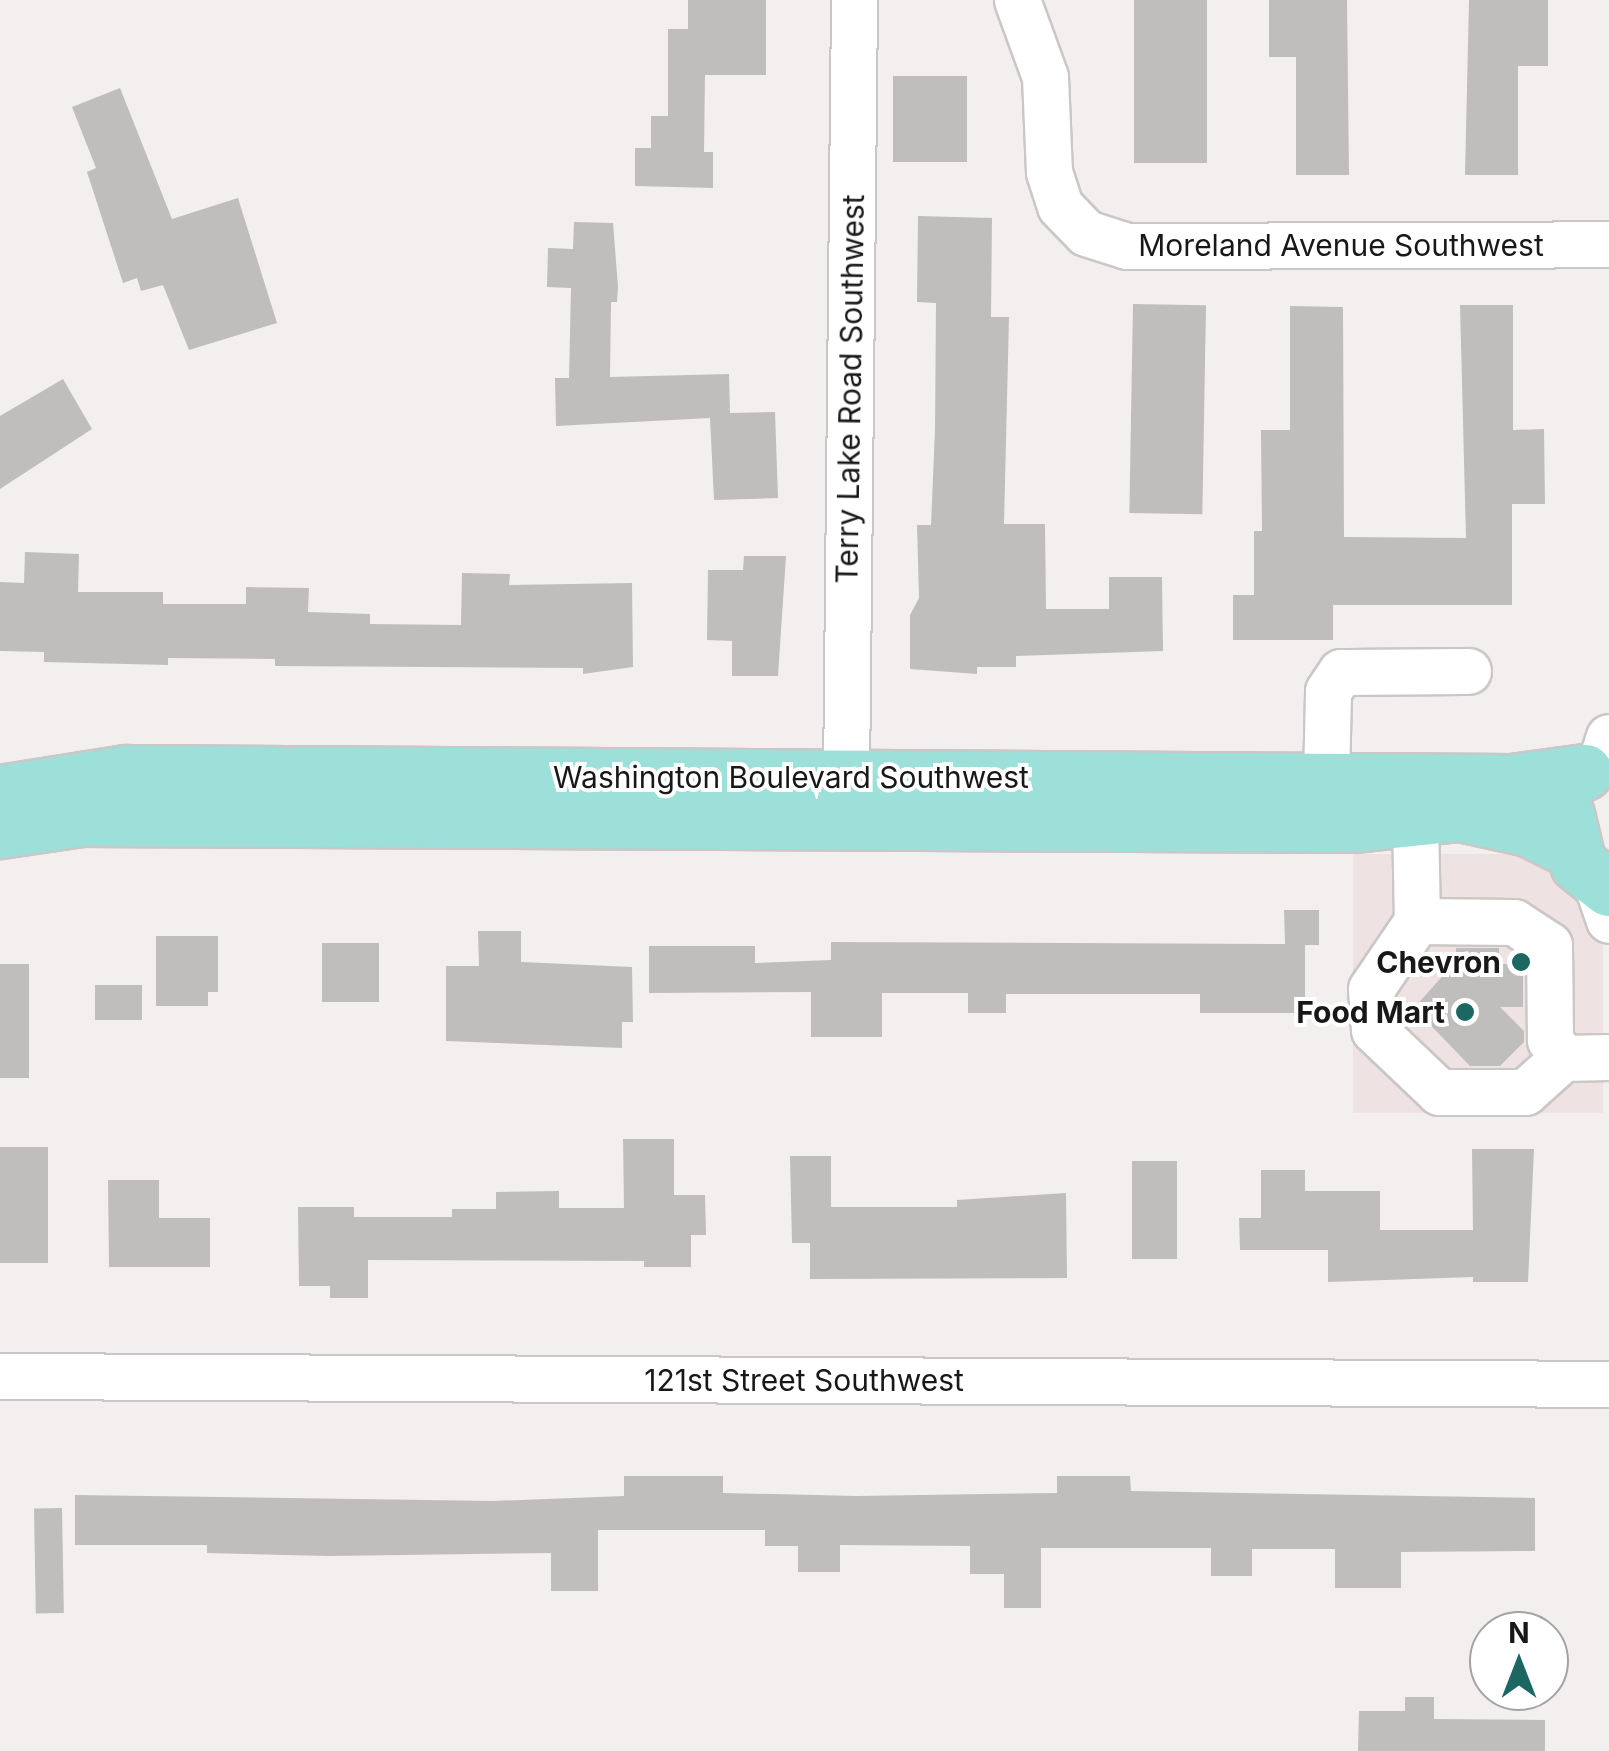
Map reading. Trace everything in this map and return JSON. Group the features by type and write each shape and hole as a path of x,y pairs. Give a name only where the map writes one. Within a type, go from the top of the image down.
{"main road":[{"name":"Washington Boulevard Southwest","path":"0,793 125,773 1511,782 1601,755"},
{"path":"1596,885 1566,815 1601,755"},
{"name":"Washington Boulevard Southwest","path":"0,830 82,818 1336,824 1492,817 1596,885"}],"street":[{"name":"Terry Lake Road Southwest","path":"846,778 854,0"},
{"name":"Moreland Avenue Southwest","path":"1017,0 1045,77 1054,189 1060,206 1086,233 1126,246 1609,244"},
{"path":"1326,781 1328,691 1341,672 1468,670"},
{"path":"1415,818 1417,921 1371,990 1374,1030 1439,1092 1524,1092 1563,1058 1609,1056"},
{"path":"1417,921 1514,922 1549,944 1550,1040 1563,1058"},
{"name":"121st Street Southwest","path":"0,1376 1609,1384"}],"shaded area":[{"path":"1353,854 1603,854 1603,1113 1353,1113"}],"building":[{"path":"688,0 766,0 766,75 705,75 704,152 713,152 713,188 635,186 635,148 651,148 651,116 668,116 668,29 688,29"},
{"path":"1134,0 1207,0 1207,163 1134,163"},
{"path":"1269,0 1347,0 1349,175 1296,175 1296,57 1269,57"},
{"path":"1469,0 1548,0 1548,66 1518,66 1518,175 1465,175"},
{"path":"893,76 967,76 967,162 893,162"},
{"path":"120,88 172,219 238,198 277,323 189,350 163,285 141,291 137,278 123,283 87,172 96,168 72,107"},
{"path":"918,216 992,218 991,317 1009,317 1004,524 1045,524 1046,609 1109,609 1109,577 1162,577 1163,651 1016,656 1016,667 977,667 977,674 910,669 910,615 919,598 917,525 931,525 935,429 936,303 917,302"},
{"path":"574,222 613,223 618,287 617,302 611,302 610,377 729,374 730,413 775,412 778,498 714,500 710,418 556,426 555,378 569,378 571,288 547,287 548,248 573,249"},
{"path":"1133,304 1206,305 1202,514 1129,513"},
{"path":"1460,305 1513,305 1513,430 1544,429 1545,504 1512,504 1512,605 1333,605 1333,640 1233,640 1233,595 1254,595 1254,531 1262,531 1261,430 1290,430 1290,306 1343,307 1344,537 1466,538"},
{"path":"63,379 92,429 0,489 0,416"},
{"path":"25,552 79,554 78,592 163,592 163,604 246,604 246,587 309,588 308,612 370,614 370,624 461,625 462,573 510,574 509,585 632,583 633,667 583,674 583,668 275,666 275,659 168,658 168,665 44,662 44,652 0,651 0,582 24,583"},
{"path":"744,556 786,556 778,676 732,676 732,641 707,640 708,570 743,570"},
{"path":"1284,910 1319,910 1319,945 1305,945 1305,1013 1200,1013 1200,994 1006,994 1006,1013 968,1013 968,993 882,993 882,1037 811,1037 811,992 649,993 649,946 755,946 755,963 831,960 831,942 1285,944"},
{"path":"478,931 521,931 521,962 632,967 633,1022 622,1022 622,1048 446,1041 446,966 479,966"},
{"path":"156,936 218,936 218,992 208,992 208,1006 156,1006"},
{"path":"322,943 379,943 379,1002 322,1002"},
{"path":"1456,948 1499,948 1499,964 1523,964 1523,1007 1500,1007 1524,1031 1524,1042 1500,1066 1470,1066 1414,1008 1456,961"},
{"path":"0,964 29,964 29,1078 0,1078"},
{"path":"95,985 142,985 142,1020 95,1020"},
{"path":"623,1139 674,1139 674,1195 705,1195 706,1235 691,1235 691,1267 644,1267 644,1261 368,1260 368,1298 330,1298 330,1286 299,1286 298,1207 354,1207 354,1217 452,1217 452,1209 496,1209 496,1192 559,1191 559,1208 624,1208"},
{"path":"0,1147 48,1147 48,1263 0,1263"},
{"path":"1472,1149 1534,1149 1528,1282 1473,1282 1473,1277 1328,1282 1328,1250 1240,1250 1239,1218 1261,1218 1261,1170 1305,1170 1305,1191 1380,1191 1380,1230 1473,1230"},
{"path":"790,1156 831,1156 831,1207 957,1207 957,1200 1066,1193 1067,1278 810,1279 810,1243 792,1243"},
{"path":"1132,1161 1177,1161 1177,1259 1132,1259"},
{"path":"108,1180 159,1180 159,1218 210,1218 210,1267 109,1267"},
{"path":"624,1476 723,1476 723,1493 1057,1493 1057,1476 1130,1476 1131,1491 1535,1498 1535,1551 1401,1552 1401,1588 1335,1588 1335,1549 1252,1549 1252,1576 1211,1576 1211,1548 1041,1548 1041,1608 1004,1608 1004,1574 970,1574 970,1546 840,1545 840,1572 798,1572 798,1546 765,1546 765,1530 598,1530 598,1591 551,1591 551,1553 329,1556 207,1553 207,1545 75,1545 75,1495 493,1501 624,1496"},
{"path":"34,1508 62,1508 64,1613 36,1613"},
{"path":"1405,1697 1434,1697 1434,1719 1545,1720 1545,1751 1358,1751 1359,1711 1405,1711"}],"place":[{"name":"Chevron","path":"1521,962"},
{"name":"Food Mart","path":"1465,1012"}]}
